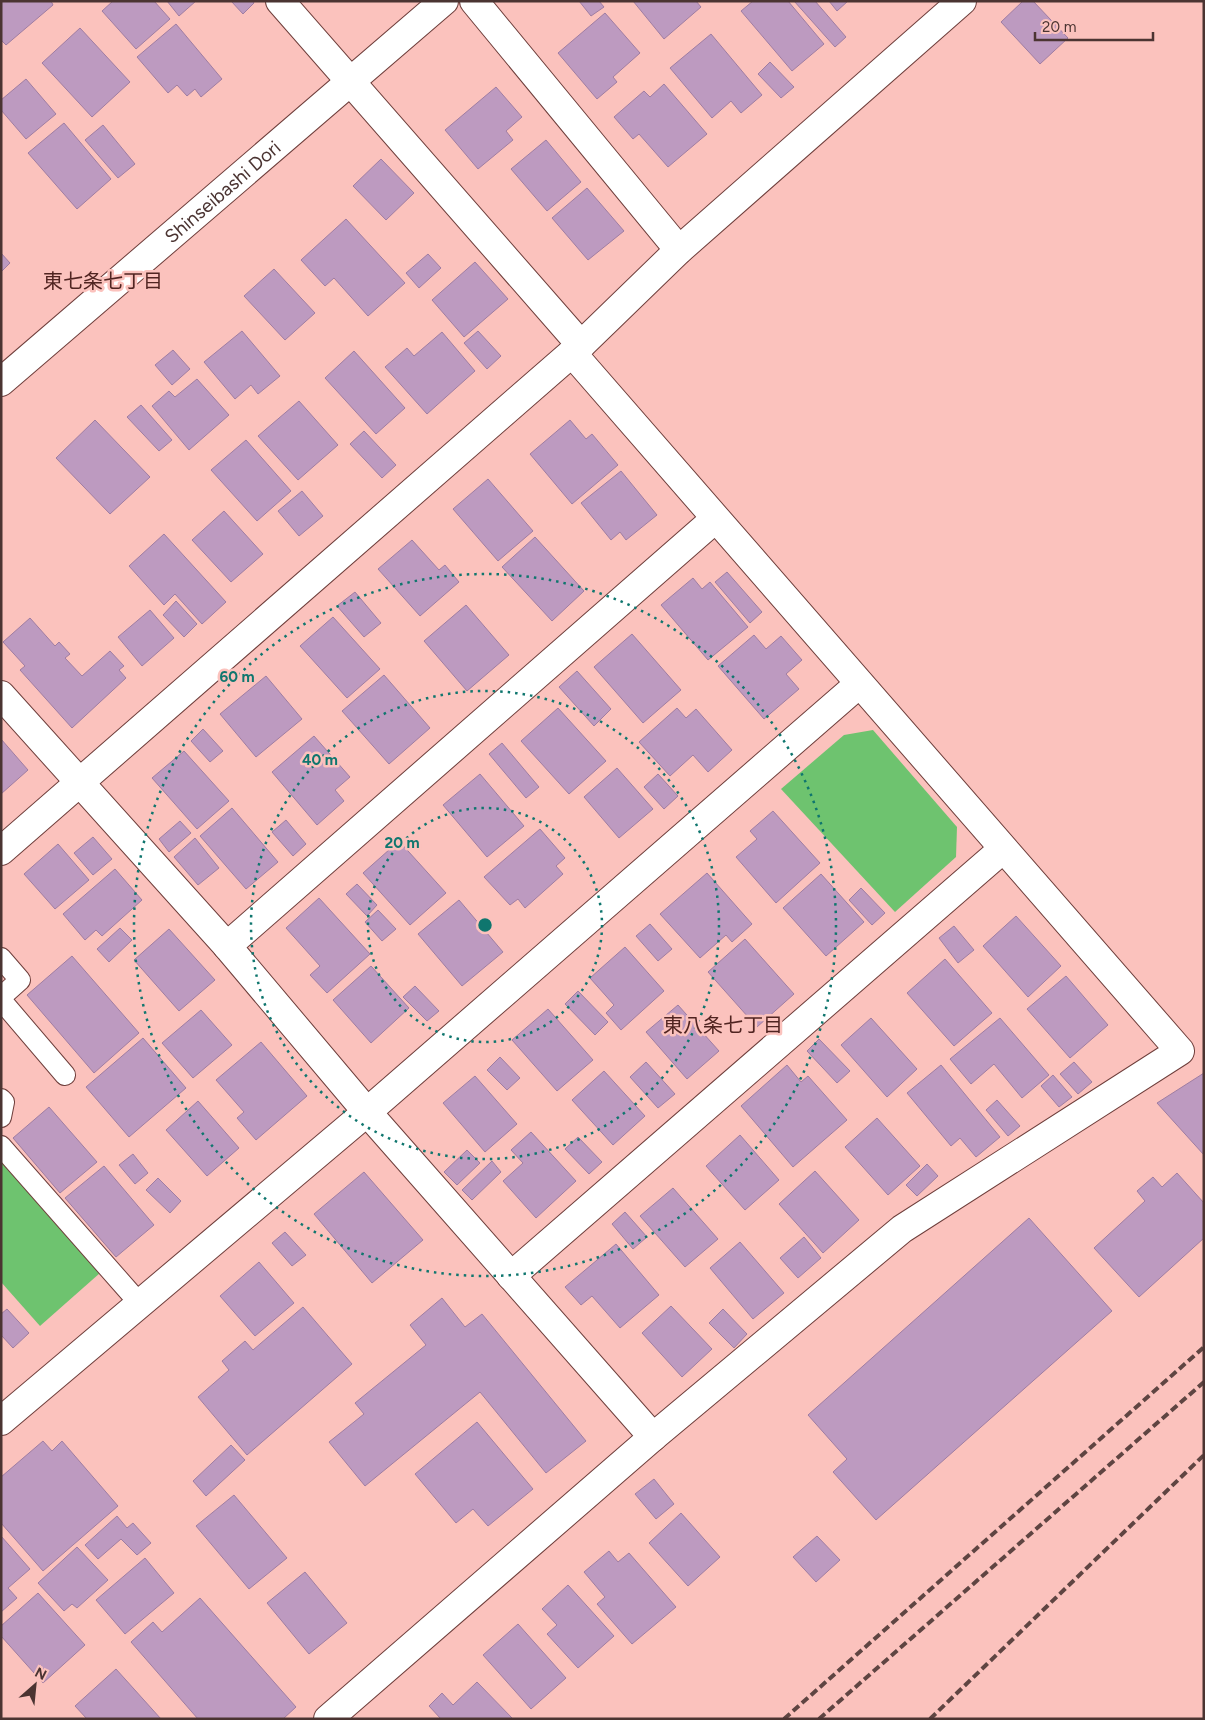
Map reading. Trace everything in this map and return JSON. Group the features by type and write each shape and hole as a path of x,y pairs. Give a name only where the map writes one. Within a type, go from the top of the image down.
{"street":[{"path":"280,1 576,349 715,519 1180,1052 902,1229 652,1437 328,1719"},
{"name":"Shinseibashi Dori","path":"1,382 444,1"},
{"path":"474,1 679,250"},
{"path":"1,851 576,349 679,250 962,1"},
{"path":"227,946 715,519"},
{"path":"1,1421 367,1112 859,684"},
{"path":"1,695 227,946 367,1112 652,1437"},
{"path":"511,1276 1003,849"}],"lane":[{"path":"1,958 20,980 1,999 64,1075"},
{"path":"1,1099 4,1102 1,1117"},
{"path":"1,1146 140,1304"}],"green space":[{"path":"873,730 957,827 956,857 895,912 781,789 844,735"},
{"path":"1,1161 100,1273 40,1326 1,1282"}],"building":[{"path":"1,1 51,1 53,5 6,45 1,40"},
{"path":"113,1 154,1 170,19 136,49 102,11"},
{"path":"167,1 196,1 179,16"},
{"path":"231,1 253,1 254,3 243,14"},
{"path":"579,1 599,1 604,7 591,16"},
{"path":"633,1 696,1 701,7 664,39"},
{"path":"753,1 788,1 824,44 792,71 741,11"},
{"path":"794,1 815,1 846,37 835,47"},
{"path":"829,1 848,1 837,11"},
{"path":"1023,1 1033,1 1068,38 1040,64 1001,22"},
{"path":"605,13 640,53 613,77 617,82 597,99 558,53"},
{"path":"176,24 222,79 201,97 195,89 187,96 177,85 168,93 137,57"},
{"path":"80,28 130,82 92,117 42,63"},
{"path":"711,34 762,95 741,113 731,101 712,118 670,68"},
{"path":"770,62 794,87 781,98 758,74"},
{"path":"26,79 56,114 26,139 1,110 1,100"},
{"path":"664,84 707,134 668,167 639,134 633,139 614,117 644,91 650,97"},
{"path":"496,87 522,117 506,131 513,140 478,169 445,130"},
{"path":"64,123 111,179 77,209 28,153"},
{"path":"103,125 135,164 118,178 85,140"},
{"path":"546,140 581,182 547,211 511,169"},
{"path":"381,159 414,193 386,220 353,186"},
{"path":"587,188 624,231 588,260 552,218"},
{"path":"346,219 405,283 368,316 334,278 325,286 301,260"},
{"path":"1,253 10,263 1,272"},
{"path":"428,254 441,268 419,288 406,273"},
{"path":"475,262 508,299 464,337 432,300"},
{"path":"274,269 315,313 285,340 244,296"},
{"path":"242,331 280,376 258,394 251,385 235,399 204,362"},
{"path":"478,331 501,356 487,369 464,343"},
{"path":"442,332 475,371 427,414 385,367 407,348 414,356"},
{"path":"173,350 190,369 172,385 155,365"},
{"path":"354,351 405,408 376,434 325,378"},
{"path":"197,379 229,415 189,450 152,406 169,391 175,397"},
{"path":"299,401 338,445 298,480 258,436"},
{"path":"141,405 172,440 159,451 127,417"},
{"path":"95,420 150,477 110,514 56,458"},
{"path":"570,420 586,439 592,434 618,465 572,504 530,454"},
{"path":"364,431 396,465 382,478 350,444"},
{"path":"246,440 291,491 257,521 211,470"},
{"path":"621,471 657,515 626,540 620,532 611,540 581,503"},
{"path":"488,479 533,531 498,561 453,509"},
{"path":"302,491 323,516 299,536 278,511"},
{"path":"224,511 263,554 231,582 192,540"},
{"path":"164,534 226,602 202,624 175,594 164,605 129,566"},
{"path":"535,537 584,591 552,621 502,567"},
{"path":"412,540 439,570 445,565 459,582 420,616 378,569"},
{"path":"727,572 762,612 750,623 715,582"},
{"path":"693,578 702,589 710,582 748,627 708,660 661,605"},
{"path":"355,592 381,623 364,637 337,606"},
{"path":"176,601 197,624 184,637 163,615"},
{"path":"466,605 509,655 467,691 424,641"},
{"path":"150,610 174,638 142,666 118,637"},
{"path":"333,617 380,669 347,698 300,646"},
{"path":"30,618 55,646 59,642 70,654 65,658 82,676 110,651 124,666 119,670 126,678 72,728 20,670 25,666 3,642"},
{"path":"632,634 681,690 643,723 594,667"},
{"path":"754,635 766,649 781,636 802,660 786,674 799,689 764,719 718,666"},
{"path":"577,671 611,709 594,726 559,687"},
{"path":"384,675 430,728 389,764 342,711"},
{"path":"266,676 302,719 256,757 220,714"},
{"path":"558,708 606,761 569,794 521,741"},
{"path":"677,708 686,718 696,709 732,750 708,772 693,755 670,776 639,742"},
{"path":"203,729 223,751 210,762 191,741"},
{"path":"314,736 350,777 335,790 344,801 317,825 272,772"},
{"path":"1,739 28,770 1,794"},
{"path":"502,743 539,787 526,798 489,754"},
{"path":"184,751 229,801 197,829 152,778"},
{"path":"617,768 653,809 619,838 584,797"},
{"path":"480,774 524,826 487,857 443,805"},
{"path":"658,774 678,796 664,809 644,787"},
{"path":"232,808 278,862 246,889 200,836"},
{"path":"773,811 820,863 776,903 736,857 757,839 750,831"},
{"path":"286,820 306,844 293,856 272,832"},
{"path":"180,821 191,833 169,852 159,839"},
{"path":"540,829 565,858 556,866 563,874 525,908 518,899 510,905 484,877"},
{"path":"93,837 112,859 93,875 74,853"},
{"path":"195,838 219,868 198,885 174,857"},
{"path":"399,841 446,893 410,925 363,873"},
{"path":"58,844 89,880 55,909 24,874"},
{"path":"115,869 142,900 102,936 96,930 85,940 63,914"},
{"path":"707,873 752,924 732,942 726,935 700,958 660,914"},
{"path":"821,874 864,922 826,956 783,908"},
{"path":"357,884 377,905 367,916 346,894"},
{"path":"861,888 885,913 872,925 849,900"},
{"path":"319,898 370,954 327,993 310,975 320,966 286,928"},
{"path":"459,900 503,952 462,986 418,934"},
{"path":"378,910 396,929 382,941 365,922"},
{"path":"1016,916 1061,966 1028,997 983,946"},
{"path":"650,924 672,949 658,961 636,936"},
{"path":"954,926 974,950 958,963 939,938"},
{"path":"120,928 132,940 109,962 97,949"},
{"path":"169,929 215,980 179,1011 134,960"},
{"path":"745,939 794,994 757,1027 708,972"},
{"path":"625,947 664,991 621,1030 606,1013 614,1005 590,978"},
{"path":"72,956 139,1033 94,1073 27,995"},
{"path":"945,959 992,1013 954,1046 907,993"},
{"path":"371,966 409,1008 371,1043 333,1000"},
{"path":"1066,976 1108,1025 1070,1058 1027,1009"},
{"path":"415,986 439,1011 427,1021 403,997"},
{"path":"578,991 608,1022 595,1035 565,1004"},
{"path":"678,1005 719,1051 687,1079 646,1032"},
{"path":"548,1009 593,1060 557,1091 512,1040"},
{"path":"201,1010 232,1045 193,1078 162,1043"},
{"path":"871,1018 917,1069 887,1097 841,1045"},
{"path":"1000,1018 1049,1075 1022,1098 994,1064 971,1084 950,1059"},
{"path":"143,1038 186,1088 129,1137 86,1087"},
{"path":"819,1039 850,1071 837,1083 807,1051"},
{"path":"261,1042 307,1096 256,1140 237,1118 244,1112 216,1080"},
{"path":"500,1057 520,1078 507,1090 487,1070"},
{"path":"646,1062 675,1094 658,1108 630,1077"},
{"path":"1074,1062 1092,1082 1078,1094 1060,1074"},
{"path":"787,1065 801,1082 808,1076 847,1120 793,1167 741,1106"},
{"path":"941,1065 1000,1137 976,1157 960,1138 951,1146 907,1093"},
{"path":"604,1071 645,1116 613,1145 572,1100"},
{"path":"1204,1073 1204,1155 1157,1103"},
{"path":"1053,1075 1072,1097 1059,1107 1041,1086"},
{"path":"475,1076 517,1124 485,1152 443,1103"},
{"path":"997,1100 1020,1126 1008,1136 986,1110"},
{"path":"198,1101 239,1148 207,1176 166,1130"},
{"path":"49,1107 97,1162 60,1193 13,1138"},
{"path":"877,1118 920,1166 888,1195 845,1147"},
{"path":"531,1132 576,1181 536,1218 503,1181 523,1163 511,1150"},
{"path":"740,1135 779,1180 745,1210 706,1166"},
{"path":"578,1137 602,1162 589,1174 565,1149"},
{"path":"467,1150 480,1163 457,1185 444,1172"},
{"path":"133,1154 148,1173 135,1184 119,1165"},
{"path":"492,1161 501,1172 472,1200 462,1190"},
{"path":"927,1164 938,1176 917,1196 906,1185"},
{"path":"104,1166 154,1225 116,1257 65,1198"},
{"path":"815,1171 859,1220 823,1253 779,1204"},
{"path":"364,1172 423,1240 372,1283 314,1214"},
{"path":"1177,1173 1204,1203 1204,1238 1139,1297 1094,1248 1145,1201 1137,1191 1153,1177 1162,1187"},
{"path":"158,1178 181,1201 170,1213 146,1190"},
{"path":"673,1188 718,1239 685,1267 640,1216"},
{"path":"625,1212 647,1237 633,1249 612,1224"},
{"path":"1029,1218 1112,1311 876,1520 833,1472 847,1459 808,1415"},
{"path":"285,1232 306,1255 292,1266 272,1243"},
{"path":"804,1237 821,1258 798,1278 780,1258"},
{"path":"740,1242 784,1293 753,1319 710,1268"},
{"path":"616,1244 659,1295 620,1328 592,1296 581,1305 565,1287"},
{"path":"259,1262 294,1303 255,1336 220,1296"},
{"path":"442,1298 465,1327 482,1314 586,1441 546,1473 480,1392 365,1486 329,1442 364,1414 355,1403 426,1345 410,1325"},
{"path":"671,1306 712,1349 682,1377 642,1333"},
{"path":"303,1307 352,1364 247,1455 198,1397 229,1370 222,1361 245,1341 253,1350"},
{"path":"7,1309 29,1333 13,1348 1,1335 1,1314"},
{"path":"723,1309 747,1334 734,1348 709,1323"},
{"path":"477,1422 533,1489 488,1526 473,1509 456,1523 415,1474"},
{"path":"43,1441 52,1451 62,1441 118,1506 43,1571 1,1523 1,1477"},
{"path":"231,1445 245,1460 206,1496 193,1481"},
{"path":"654,1479 674,1504 656,1519 635,1494"},
{"path":"234,1495 287,1558 249,1589 196,1526"},
{"path":"681,1513 720,1557 688,1586 649,1543"},
{"path":"117,1516 127,1528 133,1523 151,1543 137,1555 121,1539 98,1559 85,1545"},
{"path":"1,1536 30,1569 8,1588 17,1598 1,1612"},
{"path":"817,1536 840,1560 816,1582 793,1557"},
{"path":"77,1547 108,1580 77,1608 72,1604 64,1611 38,1583"},
{"path":"609,1551 618,1562 629,1553 676,1607 632,1644 597,1604 605,1597 584,1572"},
{"path":"145,1558 174,1593 125,1634 96,1600"},
{"path":"305,1572 347,1623 309,1654 267,1603"},
{"path":"568,1585 614,1636 578,1668 547,1634 557,1625 542,1609"},
{"path":"38,1593 85,1645 43,1683 1,1636 1,1626"},
{"path":"200,1598 296,1707 283,1719 198,1719 131,1642 153,1622 162,1632"},
{"path":"518,1624 566,1678 531,1709 483,1655"},
{"path":"116,1669 161,1719 87,1719 75,1706"},
{"path":"477,1682 513,1719 441,1719 429,1706 442,1693 453,1705"}],"railway":[{"path":"784,1719 1204,1347"},
{"path":"819,1719 1204,1382"},
{"path":"930,1719 1204,1455"}],"district":[{"name":"東七条七丁目","path":"103,281"},
{"name":"東八条七丁目","path":"723,1025"}]}
